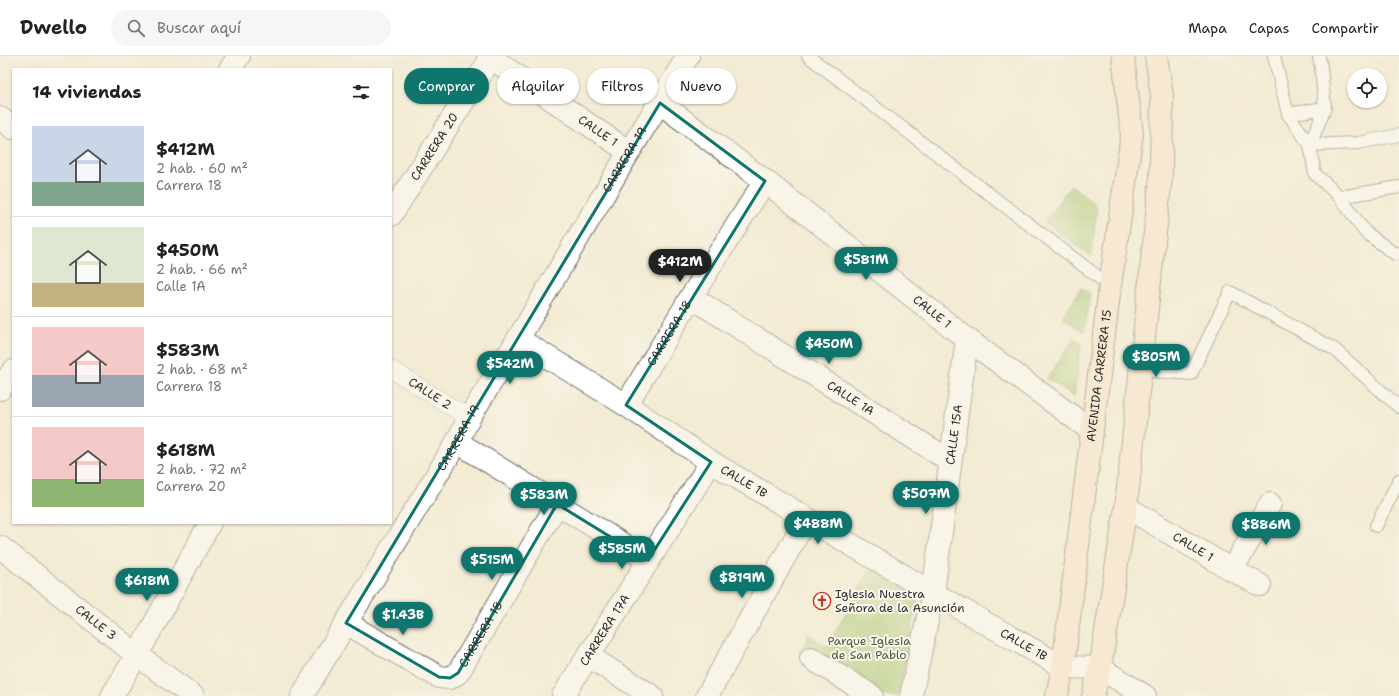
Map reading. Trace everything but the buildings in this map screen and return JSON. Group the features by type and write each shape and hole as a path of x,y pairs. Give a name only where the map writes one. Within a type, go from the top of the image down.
{"main road":[{"name":"AVENIDA CARRERA 15","path":"1057,696 1063,667 1110,286 1132,134 1123,56"},
{"path":"1093,696 1100,668 1126,507 1161,176 1162,96 1156,56"}],"street":[{"path":"231,68 239,56"},
{"name":"CARRERA 19","path":"302,696 457,442 469,418 688,56"},
{"name":"CALLE 1","path":"489,57 629,152"},
{"name":"CARRERA 20","path":"392,213 489,57"},
{"name":"CALLE 1","path":"660,103 765,181 967,338 1092,431"},
{"path":"0,118 12,127"},
{"name":"CARRERA 18","path":"626,405 691,297 765,181"},
{"name":"CALLE 1A","path":"691,297 950,461"},
{"name":"CALLE 15A","path":"911,696 933,593 967,338"},
{"name":"CALLE 1B","path":"518,339 626,405 710,462 933,593 1063,667 1100,668"},
{"name":"CALLE 2","path":"392,370 469,418"},
{"path":"0,389 12,371"},
{"path":"457,442 648,560"},
{"name":"CARRERA 17A","path":"563,696 710,462"},
{"name":"CARRERA 18","path":"346,623 438,677 450,678 458,673 557,504"},
{"path":"1232,570 1270,504"},
{"name":"CALLE 1","path":"1126,507 1260,585"},
{"path":"707,696 806,519"},
{"path":"112,696 137,655 209,524"},
{"name":"CALLE 3","path":"0,547 137,655 193,696"},
{"path":"588,656 652,696"},
{"path":"811,658 872,696"},
{"path":"1100,668 1145,696"}],"lane":[{"path":"808,56 1110,286"},
{"path":"1274,56 1288,114 1310,144 1315,174 1340,197 1365,232 1397,254"},
{"path":"1310,144 1324,108 1319,56"},
{"path":"1288,114 1324,108"},
{"path":"1310,144 1358,143 1399,135"},
{"path":"1340,197 1399,187"},
{"path":"1140,370 1191,374 1230,292 1334,349 1399,407"},
{"path":"1376,526 1399,480"}],"highlighted area":[{"path":"660,103 765,181 626,405 711,462 648,560 557,504 458,673 450,678 439,677 346,623"}],"green space":[{"path":"1071,185 1097,206 1091,256 1045,222"},
{"path":"1081,288 1090,294 1084,332 1063,318"},
{"path":"1075,338 1081,344 1074,396 1047,378"},
{"name":"Parque Iglesia de San Pablo","path":"873,564 919,593 898,696 879,696 799,653 809,638 806,633 827,647"}],"place":[{"name":"Iglesia Nuestra Señora de la Asunción","path":"822,601"}]}
